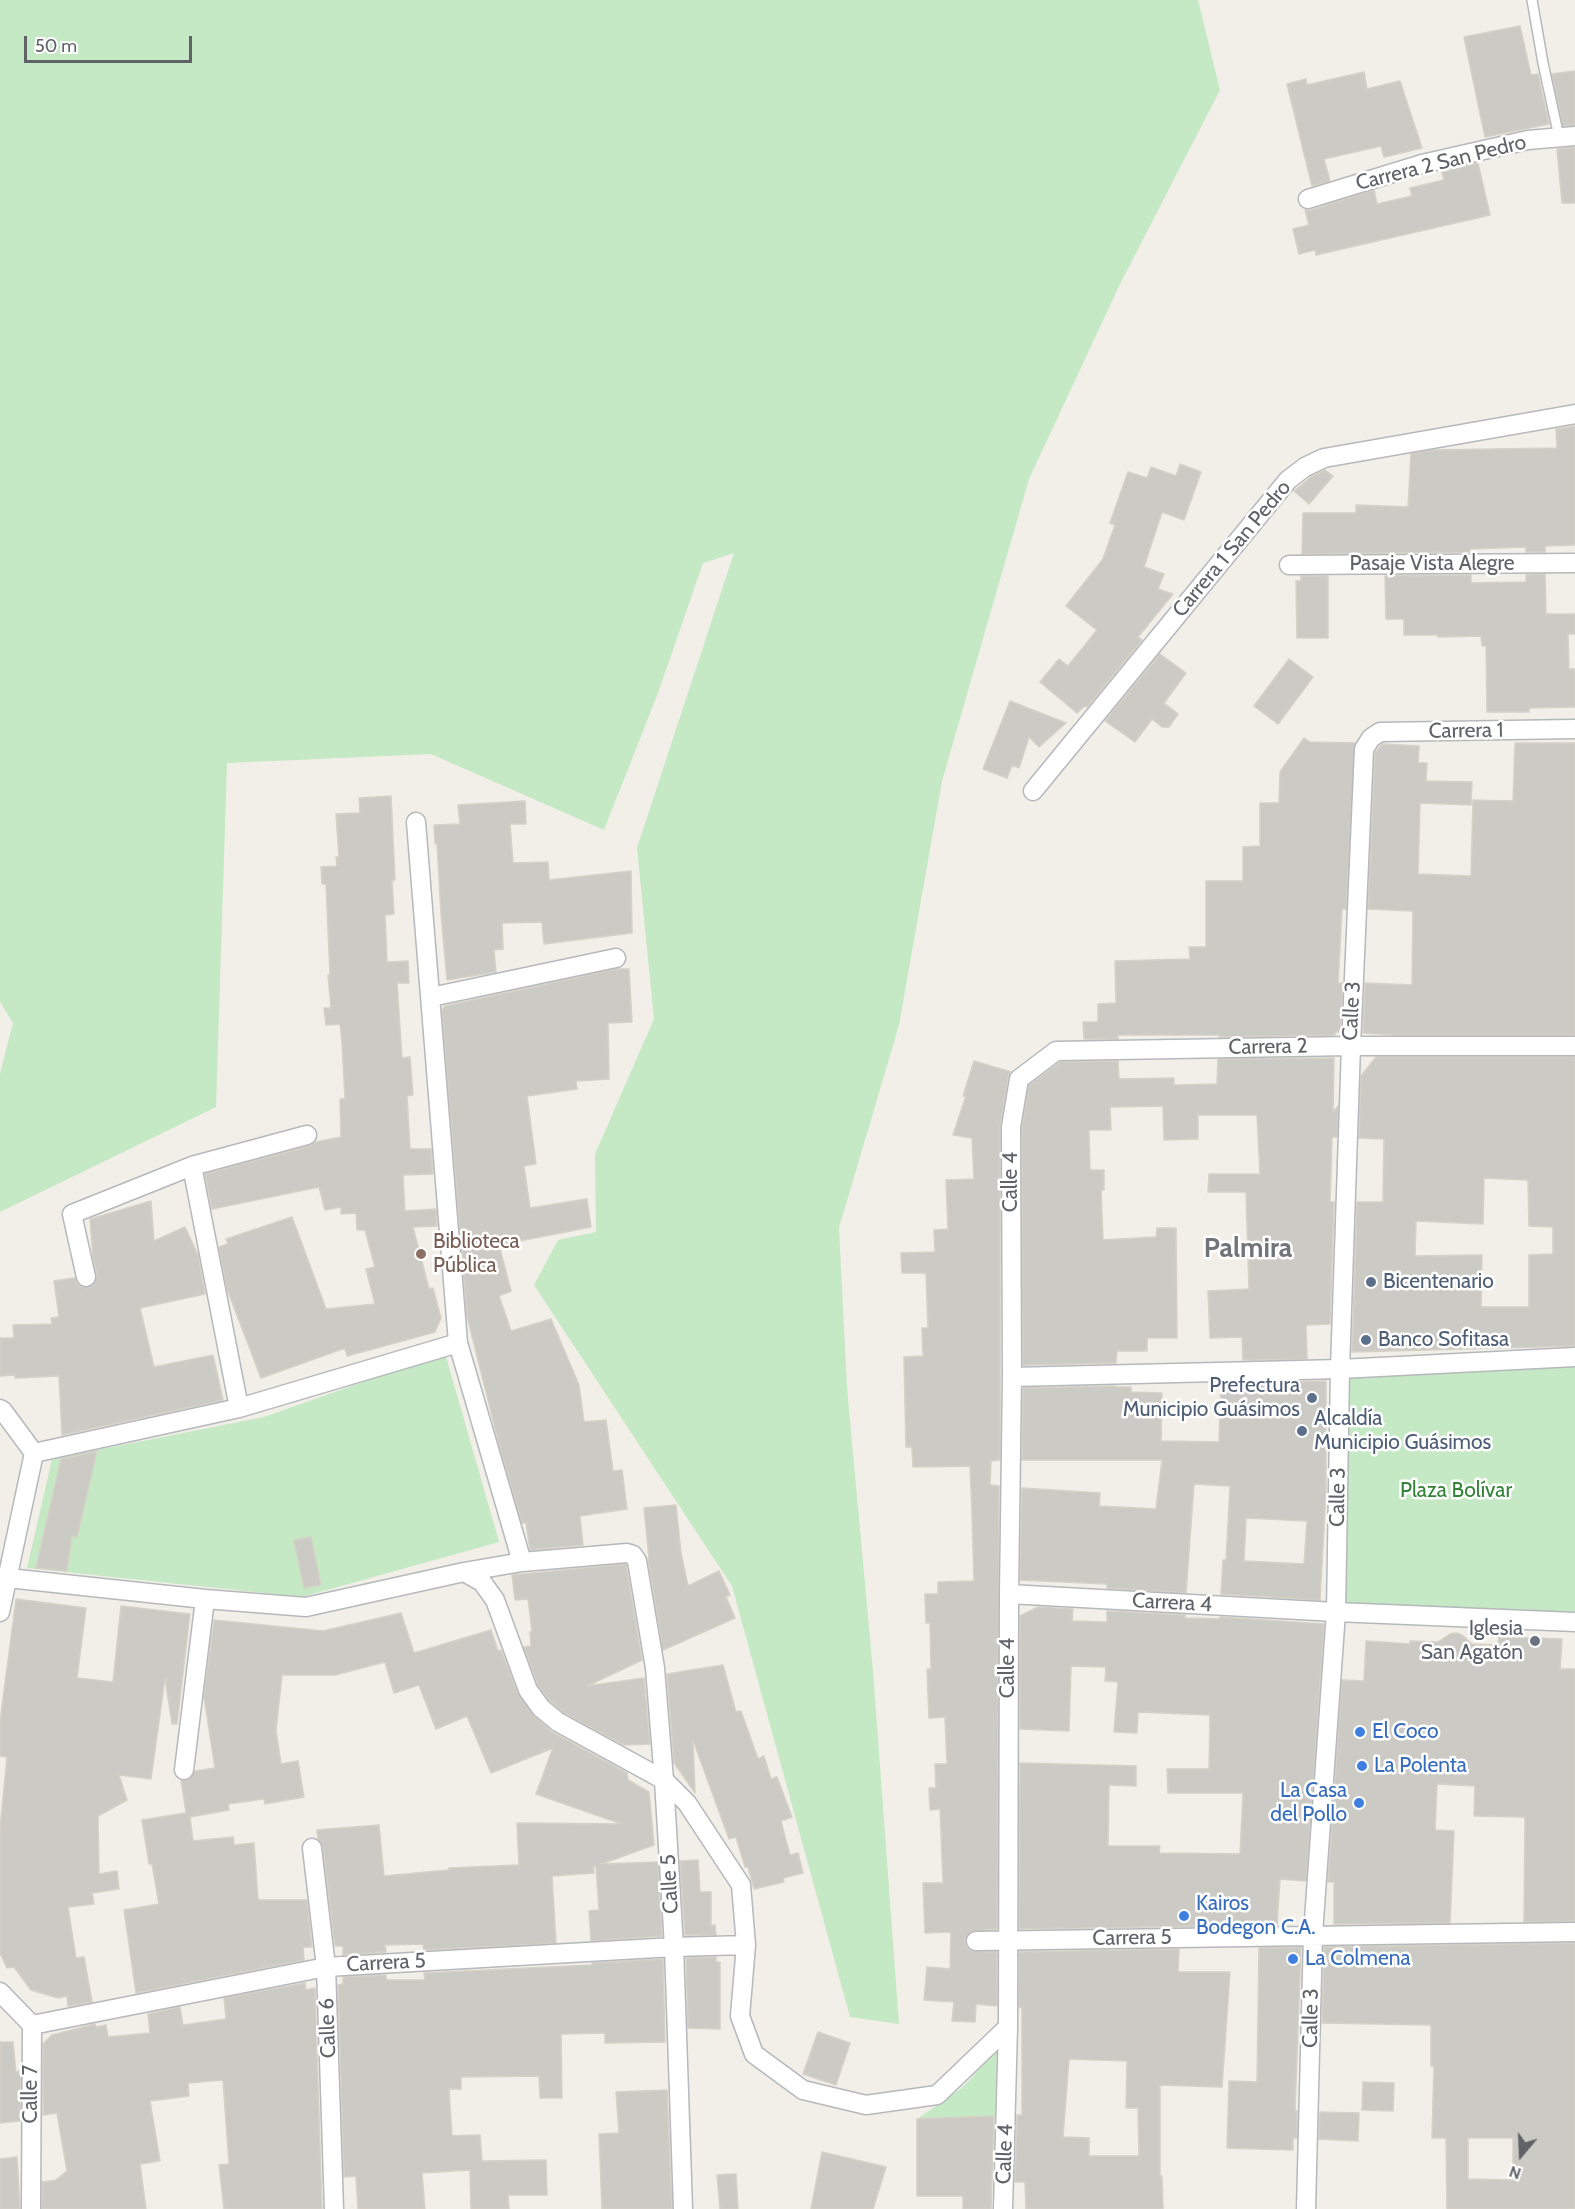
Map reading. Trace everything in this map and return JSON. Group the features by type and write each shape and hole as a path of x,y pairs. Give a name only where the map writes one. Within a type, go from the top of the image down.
{"street":[{"name":"Carrera 2 San Pedro","path":"1308,199 1422,164 1528,140 1567,137"},
{"name":"Carrera 1 San Pedro","path":"1033,791 1288,480 1305,467 1324,458 1575,414"},
{"name":"Pasaje Vista Alegre","path":"1289,565 1575,563"},
{"name":"Carrera 1","path":"1364,749 1371,738 1380,732 1575,729"},
{"name":"Calle 3","path":"1306,2209 1313,1934 1336,1612 1340,1369 1364,749"},
{"path":"8,1578 205,1599 306,1606 522,1562 458,1343 416,822"},
{"path":"431,997 616,958"},
{"name":"Carrera 2","path":"1011,1127 1019,1079 1056,1051 1351,1046 1575,1046"},
{"name":"Calle 4","path":"1003,2209 1008,2027 1012,1377 1011,1127"},
{"path":"86,1276 72,1214 192,1166 307,1135"},
{"path":"192,1166 239,1408"},
{"path":"34,1453 239,1408 458,1343"},
{"path":"1012,1377 1340,1369 1575,1357"},
{"path":"0,1409 34,1453 0,1612"},
{"name":"Calle 5","path":"522,1562 627,1553 633,1555 637,1561 655,1668 664,1780 674,1947 683,2209"},
{"path":"464,1572 482,1582 495,1600 528,1690 541,1708 558,1722 664,1780 687,1803 741,1885 746,1945 740,2016 754,2054 803,2090 866,2105 937,2095 1008,2027"},
{"name":"Carrera 4","path":"1009,1594 1336,1612 1575,1622"},
{"path":"184,1770 205,1599"},
{"name":"Calle 6","path":"312,1848 326,1966 334,2209"},
{"name":"Carrera 5","path":"976,1941 1313,1934 1575,1932"},
{"name":"Carrera 5","path":"32,2025 326,1966 746,1945"},
{"path":"0,1992 32,2025"},
{"name":"Calle 7","path":"31,2209 32,2025"}],"lane":[{"path":"1532,0 1543,63 1567,137"}],"green space":[{"path":"0,0 1198,0 1220,90 1120,284 1029,479 942,781 899,1025 839,1228 847,1388 873,1671 899,2024 850,2017 732,1586 534,1285 558,1240 596,1232 595,1154 654,1019 637,848 734,553 703,563 658,693 604,830 431,754 227,763 216,1107 0,1212 0,1074 13,1023 0,1002"},
{"path":"445,1353 499,1542 302,1597 27,1568 52,1459 264,1417"},
{"name":"Plaza Bolívar","path":"1575,1357 1575,1622 1336,1612 1340,1369"},
{"path":"997,2050 995,2116 917,2119 962,2088"}],"building":[{"path":"1520,26 1531,75 1538,74 1549,124 1485,137 1464,37"},
{"path":"1575,71 1575,125 1563,126 1552,74"},
{"path":"1364,72 1367,89 1400,81 1422,148 1384,157 1381,146 1324,159 1330,181 1312,186 1287,84 1306,79 1307,85"},
{"path":"1575,147 1575,203 1562,203 1557,149"},
{"path":"1478,163 1490,215 1316,255 1315,250 1299,254 1293,229 1309,225 1305,210 1374,190 1377,204 1412,196 1410,188 1444,180 1442,172"},
{"path":"1575,426 1575,545 1545,546 1545,552 1526,552 1526,547 1470,549 1470,552 1302,554 1303,513 1356,513 1356,505 1408,507 1411,454 1432,450 1557,448 1556,429"},
{"path":"1180,464 1201,472 1184,520 1162,512 1144,567 1164,574 1158,589 1173,594 1138,637 1142,640 1087,707 1085,706 1077,713 1040,682 1059,659 1068,666 1097,630 1066,606 1103,559 1115,525 1110,523 1128,472 1147,478 1151,467 1176,476"},
{"path":"1325,470 1333,476 1309,504 1294,491 1311,477"},
{"path":"1545,574 1546,614 1575,614 1575,634 1568,634 1569,669 1575,669 1575,707 1529,708 1529,712 1487,712 1486,646 1482,646 1481,636 1404,635 1404,619 1386,619 1385,576 1471,575 1471,583 1526,582 1526,575"},
{"path":"1301,576 1328,576 1328,638 1297,638 1296,581 1301,581"},
{"path":"1160,654 1186,673 1164,703 1178,714 1169,727 1162,727 1152,719 1135,742 1105,721"},
{"path":"1289,659 1313,677 1278,724 1254,706"},
{"path":"1010,701 1066,723 1039,747 1029,737 1019,768 1012,765 1007,778 983,769"},
{"path":"1304,738 1310,742 1355,743 1346,909 1342,909 1338,983 1343,983 1340,1032 1335,1032 1335,1035 1219,1037 1219,1035 1118,1035 1118,1039 1084,1039 1083,1022 1098,1022 1098,1004 1116,1003 1115,961 1190,959 1189,947 1206,947 1206,881 1243,881 1243,847 1260,846 1260,803 1279,803 1280,772"},
{"path":"1515,743 1575,743 1575,1035 1363,1033 1365,983 1412,985 1413,911 1368,909 1375,753 1382,744 1419,746 1418,763 1427,763 1426,781 1472,782 1471,805 1420,803 1418,874 1471,876 1473,800 1513,801"},
{"path":"391,796 395,880 392,880 394,914 385,915 387,962 408,961 409,983 397,983 402,1058 410,1057 413,1095 407,1096 410,1149 431,1149 433,1174 403,1175 405,1211 436,1209 437,1226 413,1227 429,1289 433,1288 441,1318 435,1332 347,1356 345,1348 261,1378 227,1289 219,1247 228,1244 226,1239 292,1217 326,1309 375,1304 366,1269 375,1267 365,1230 357,1230 356,1213 341,1214 341,1207 325,1210 319,1187 212,1209 205,1174 341,1137 340,1099 345,1099 342,1042 340,1024 326,1025 324,1008 331,1008 328,975 330,975 326,884 322,884 321,867 337,866 336,857 339,857 336,814 360,813 359,798"},
{"path":"525,801 526,824 510,824 513,863 548,862 549,880 631,871 632,933 544,944 542,922 502,923 503,949 494,950 496,972 447,980 434,825 460,824 458,805"},
{"path":"616,969 629,969 632,1022 608,1023 609,1079 576,1081 577,1089 527,1096 536,1164 524,1166 530,1208 587,1199 591,1227 499,1245 511,1291 499,1296 511,1331 551,1319 579,1385 584,1422 606,1420 613,1471 622,1470 627,1509 580,1516 583,1545 530,1550 526,1523 522,1523 498,1440 467,1316 442,1010 445,1006"},
{"path":"1376,1057 1575,1057 1575,1346 1352,1352 1357,1202 1383,1202 1384,1139 1359,1138 1361,1076","holes":["1484,1178 1528,1180 1529,1226 1553,1227 1553,1254 1529,1255 1529,1307 1481,1307 1482,1255 1415,1256 1416,1221 1483,1224"]},
{"path":"1334,1058 1333,1112 1338,1106 1337,1137 1332,1137 1330,1202 1334,1202 1330,1324 1306,1325 1307,1359 1243,1360 1242,1337 1210,1338 1208,1291 1249,1289 1246,1192 1208,1192 1209,1174 1260,1174 1257,1115 1198,1115 1198,1139 1164,1140 1163,1106 1110,1107 1111,1130 1089,1130 1090,1170 1104,1170 1104,1190 1101,1190 1103,1240 1156,1237 1157,1228 1176,1228 1177,1338 1147,1338 1147,1351 1117,1351 1116,1363 1023,1365 1022,1128 1029,1085 1060,1062 1118,1061 1119,1079 1174,1078 1174,1085 1217,1084 1218,1059"},
{"path":"974,1061 1011,1072 1008,1077 1000,1127 1000,1460 991,1461 990,1485 999,1486 997,1929 971,1931 965,1941 971,1951 997,1952 997,2006 976,2004 975,2022 952,2021 954,2002 924,2000 927,1967 950,1969 951,1932 925,1933 923,1883 943,1883 940,1809 930,1810 929,1788 936,1788 935,1764 947,1764 945,1717 929,1718 927,1669 931,1669 930,1623 926,1623 925,1594 938,1594 938,1582 974,1581 972,1513 970,1466 913,1467 912,1447 906,1447 904,1357 923,1356 922,1328 928,1328 926,1273 902,1273 901,1253 935,1252 934,1230 948,1229 946,1180 974,1179 972,1138 953,1135 966,1096 963,1096"},
{"path":"151,1201 154,1241 185,1227 198,1255 205,1294 140,1308 154,1367 213,1355 223,1400 62,1435 59,1376 15,1378 15,1375 0,1376 0,1338 14,1338 13,1325 52,1324 51,1318 59,1317 54,1281 75,1278 77,1284 82,1287 88,1288 94,1285 97,1275 93,1258 90,1219"},
{"path":"1326,1381 1326,1491 1320,1600 1221,1594 1223,1560 1226,1560 1230,1486 1194,1484 1186,1593 1107,1588 1107,1584 1020,1580 1022,1488 1100,1493 1099,1506 1156,1509 1162,1460 1022,1460 1023,1388 1116,1386 1131,1387 1131,1392 1162,1393 1161,1441 1219,1442 1221,1383","holes":["1246,1518 1307,1521 1304,1564 1244,1561"]},
{"path":"97,1451 77,1537 72,1536 67,1571 36,1568 61,1459"},
{"path":"676,1505 681,1553 688,1586 719,1571 730,1595 726,1597 735,1618 663,1650 648,1558 644,1508"},
{"path":"311,1537 321,1585 304,1588 294,1540"},
{"path":"626,1564 642,1660 587,1686 644,1678 650,1744 624,1745 564,1713 549,1700 538,1685 524,1647 531,1646 530,1632 532,1632 528,1599 515,1600 512,1575"},
{"path":"16,1599 86,1608 77,1678 113,1682 121,1606 190,1614 177,1724 172,1724 165,1678 151,1779 119,1775 127,1800 98,1816 99,1874 117,1871 119,1889 92,1893 94,1904 68,1907 76,1958 84,1957 92,2002 68,2006 67,1996 58,1998 31,1990 14,1967 7,1968 0,1953 0,1829 7,1757 0,1756 0,1722"},
{"path":"1038,1607 1073,1609 1072,1621 1107,1622 1107,1611 1185,1615 1185,1618 1220,1619 1220,1617 1324,1624 1306,1881 1280,1879 1277,1925 1019,1929 1020,1763 1136,1766 1136,1786 1109,1785 1108,1846 1160,1846 1159,1853 1240,1854 1243,1793 1168,1793 1167,1769 1209,1769 1210,1715 1138,1712 1137,1733 1114,1732 1118,1682 1105,1681 1106,1667 1071,1666 1069,1731 1020,1729 1020,1616"},
{"path":"401,1613 414,1653 491,1630 518,1694 534,1716 552,1732 627,1773 628,1780 649,1792 654,1845 601,1864 658,1862 662,1936 591,1941 589,1911 599,1910 596,1866 593,1867 594,1873 552,1876 556,1943 424,1950 423,1944 385,1945 386,1952 343,1955 343,1946 335,1946 323,1847 318,1839 317,1830 379,1825 384,1876 449,1870 449,1868 519,1865 517,1823 622,1824 536,1794 553,1748 491,1773 467,1716 436,1729 419,1685 394,1693 385,1662 335,1675 282,1675 276,1730 281,1764 298,1761 304,1797 265,1804 264,1799 228,1804 229,1810 190,1817 193,1841 233,1837 234,1845 254,1843 258,1900 307,1900 312,1947 303,1947 304,1960 136,1993 124,1910 159,1904 152,1864 149,1864 142,1820 186,1813 181,1780 189,1780 195,1771 215,1768 204,1697 214,1620 323,1631"},
{"path":"1456,1633 1472,1644 1498,1645 1499,1637 1562,1639 1560,1669 1575,1669 1575,1921 1524,1922 1525,1817 1474,1816 1475,1786 1437,1784 1435,1830 1454,1831 1450,1923 1334,1924 1334,1882 1328,1882 1342,1680 1364,1681 1366,1641 1410,1644 1410,1641 1438,1642"},
{"path":"723,1665 736,1712 741,1711 758,1759 764,1756 771,1779 777,1777 792,1817 781,1821 785,1837 790,1855 798,1853 803,1873 783,1878 784,1882 754,1889 736,1837 729,1839 693,1740 695,1793 674,1763 667,1674"},
{"path":"698,1860 700,1892 711,1892 711,1926 715,1925 716,1935 685,1935 680,1861"},
{"path":"1575,1943 1575,2209 1447,2209 1446,2138 1432,2138 1434,2066 1431,2066 1431,2025 1322,2023 1324,1947","holes":["1468,2138 1513,2138 1513,2180 1468,2179"]},
{"path":"1301,1947 1295,2110 1297,2111 1297,2138 1293,2138 1293,2150 1227,2148 1229,2081 1257,2082 1259,1948"},
{"path":"1179,1949 1178,1972 1230,1972 1222,2087 1160,2085 1160,2176 1162,2176 1163,2209 1026,2209 1025,2182 1015,2182 1017,2115 1022,2115 1022,2008 1019,2007 1019,1952","holes":["1069,2059 1127,2061 1126,2108 1138,2108 1139,2156 1089,2156 1089,2138 1063,2137"]},
{"path":"716,1957 716,1962 720,1962 720,2029 688,2028 686,1958"},
{"path":"663,1959 665,2042 605,2043 605,2033 561,2034 562,2098 540,2098 539,2076 461,2077 461,2089 449,2089 452,2136 480,2135 482,2161 546,2160 547,2195 508,2195 509,2209 471,2209 470,2170 422,2173 425,2209 358,2209 356,2176 344,2177 338,1985 343,1984 343,1977 386,1975 386,1980 425,1980 424,1973 592,1965 592,1963"},
{"path":"305,1983 306,1990 315,1988 322,2209 224,2209 219,2165 229,2164 223,2080 188,2083 189,2096 150,2101 160,2161 140,2164 146,2209 42,2209 42,2182 56,2180 67,2171 57,2113 43,2115 43,2044 52,2035 95,2024 96,2027 106,2025 108,2037 150,2033 148,2014 180,2007 183,2025 226,2019 224,1998"},
{"path":"818,2032 850,2043 836,2085 803,2074"},
{"path":"0,2042 13,2042 16,2073 21,2069 20,2121 0,2123"},
{"path":"1363,2082 1394,2083 1393,2111 1362,2110"},
{"path":"667,2090 672,2209 602,2209 599,2134 619,2133 616,2092"},
{"path":"1320,2112 1359,2113 1358,2141 1319,2139"},
{"path":"994,2116 991,2209 963,2209 963,2196 917,2196 917,2119"},
{"path":"822,2152 886,2167 873,2209 811,2209"},
{"path":"17,2157 20,2209 0,2209 0,2159"},
{"path":"736,2174 738,2209 720,2209 717,2175"}],"place":[{"name":"Biblioteca Pública","path":"421,1254"},
{"name":"Bicentenario","path":"1371,1282"},
{"name":"Banco Sofitasa","path":"1366,1340"},
{"name":"Prefectura Municipio Guásimos","path":"1312,1398"},
{"name":"Alcaldía Municipio Guásimos","path":"1302,1431"},
{"name":"Iglesia San Agatón","path":"1535,1641"},
{"name":"El Coco","path":"1360,1732"},
{"name":"La Polenta","path":"1362,1766"},
{"name":"La Casa del Pollo","path":"1359,1803"},
{"name":"Kairos Bodegon C.A.","path":"1184,1916"},
{"name":"La Colmena","path":"1293,1959"}],"district":[{"name":"Palmira","path":"1248,1249"}]}
